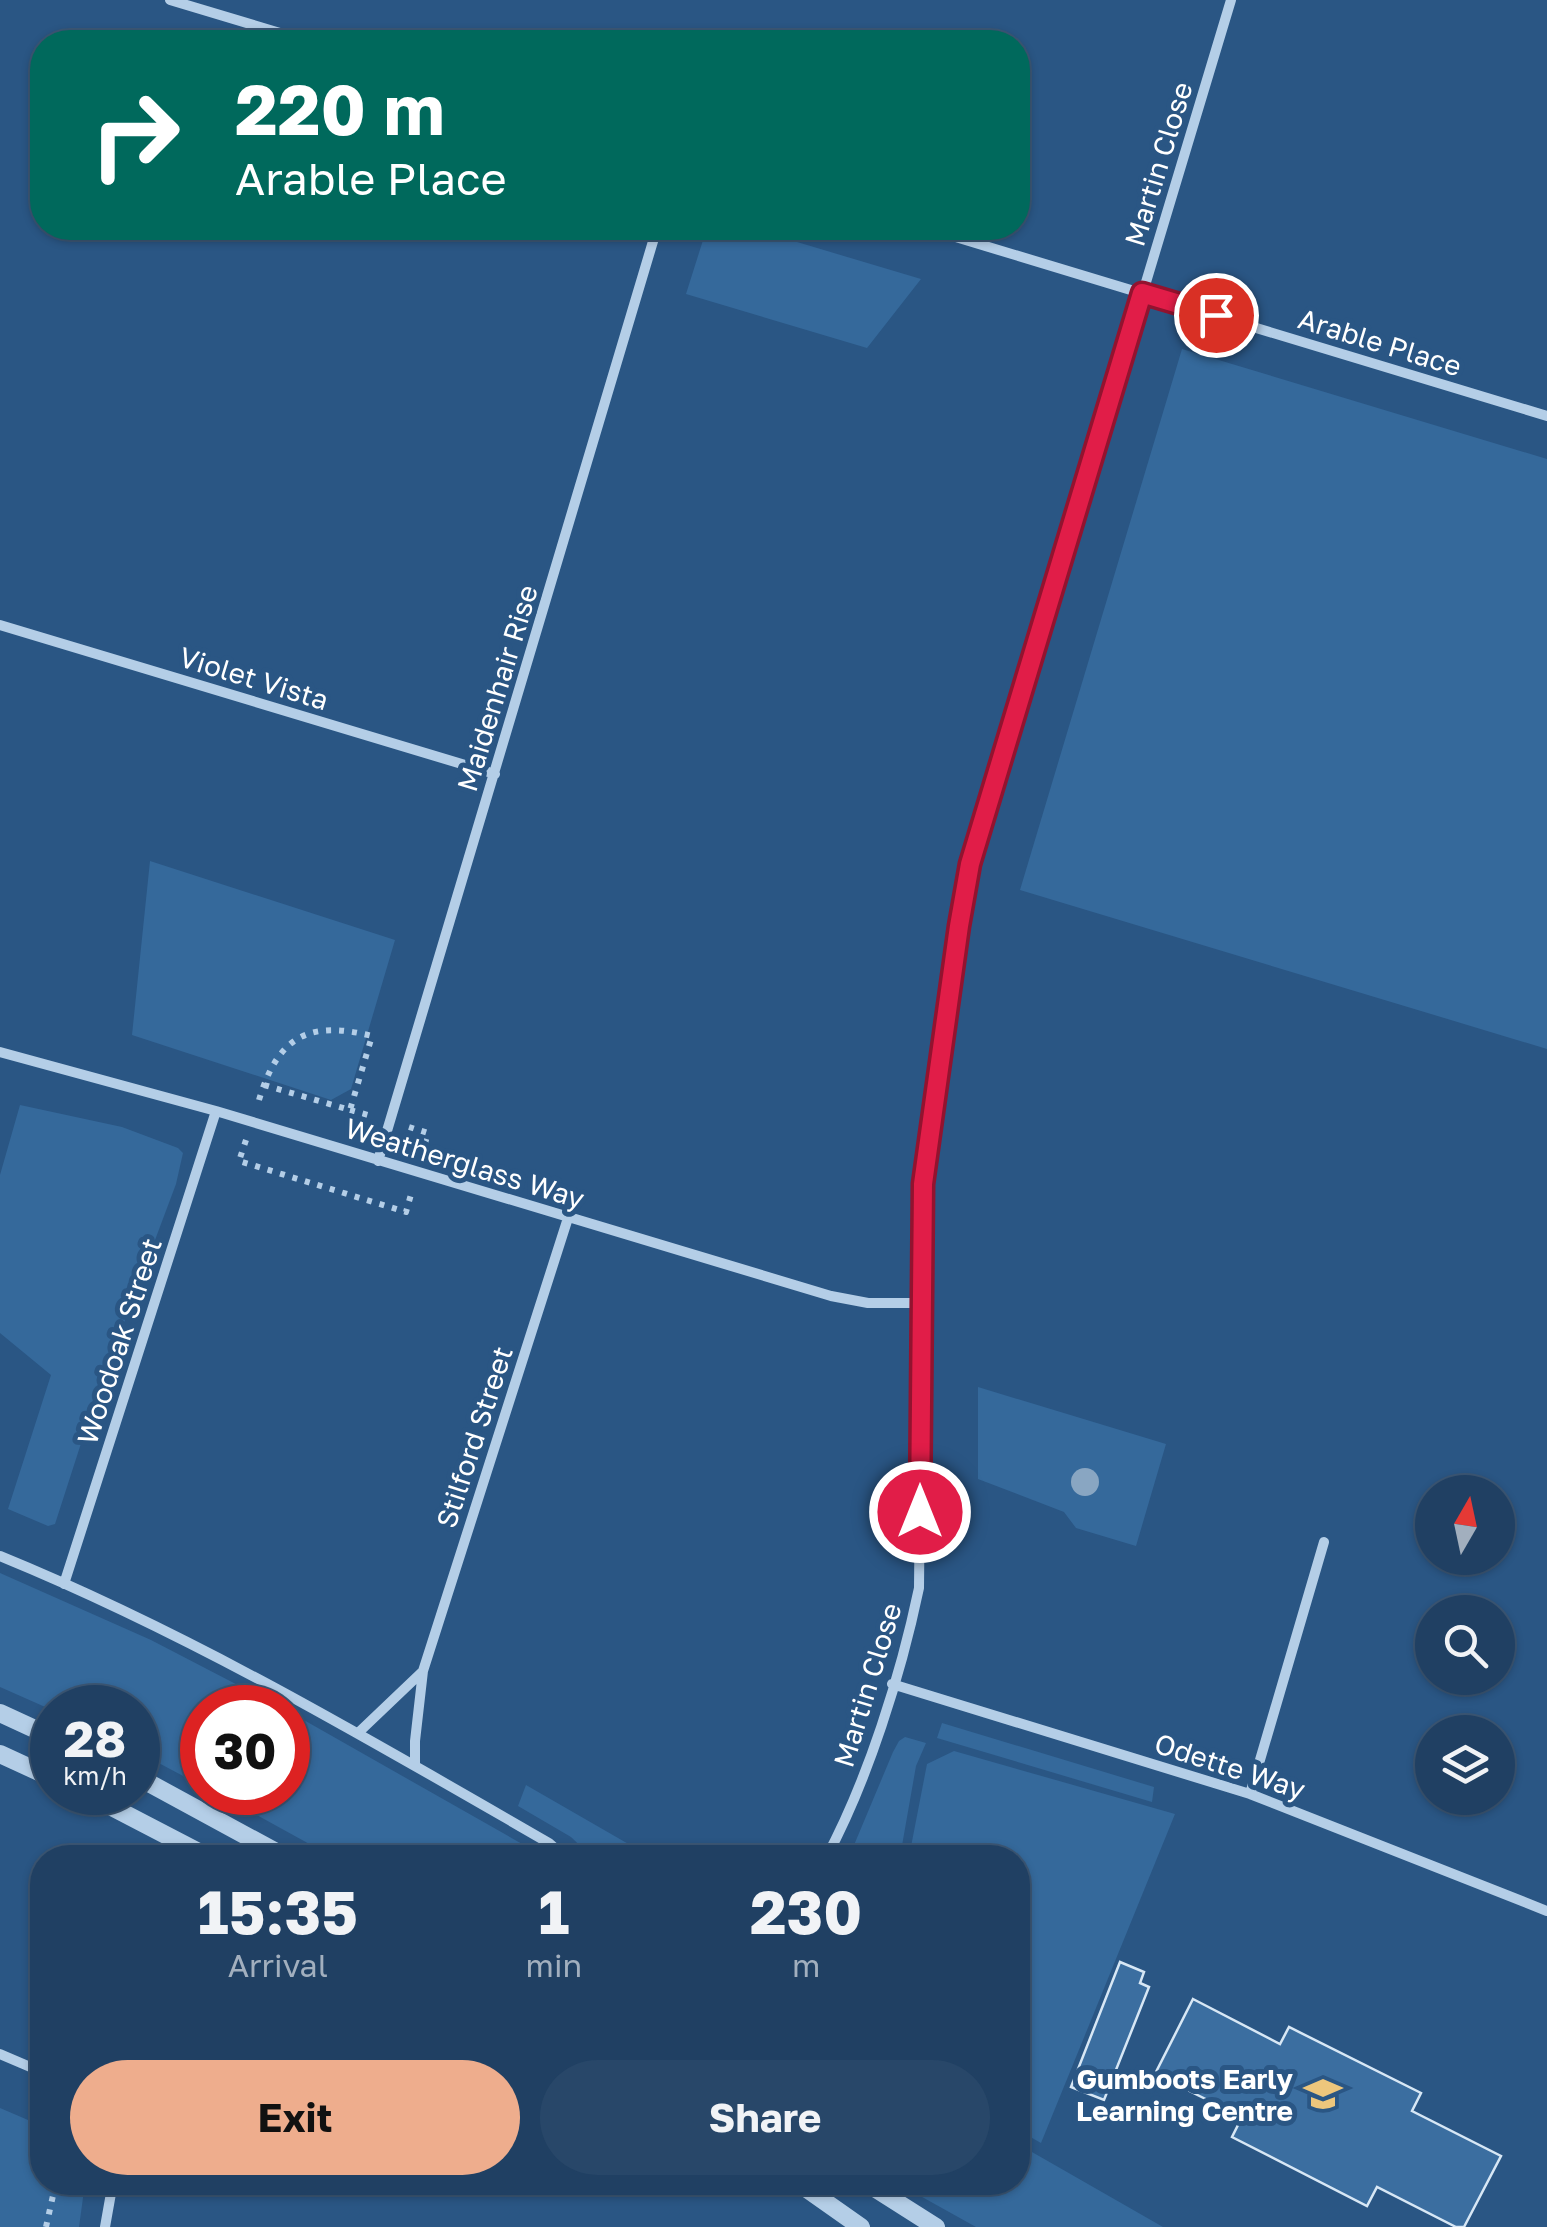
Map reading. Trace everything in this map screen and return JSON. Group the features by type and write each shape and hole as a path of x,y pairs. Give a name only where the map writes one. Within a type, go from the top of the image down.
{"street":[{"path":"170,0 270,30"},
{"name":"Martin Close","path":"832,1845 860,1785 918,1588 923,1184 970,864 1231,0"},
{"name":"Maidenhair Rise","path":"378,1162 653,240"},
{"name":"Arable Place","path":"966,240 1547,416"},
{"name":"Violet Vista","path":"0,625 495,774"},
{"name":"Weatherglass Way","path":"0,1052 216,1111 848,1301 919,1303"},
{"name":"Woodoak Street","path":"64,1584 216,1111"},
{"name":"Stilford Street","path":"415,1766 423,1671 568,1218"},
{"path":"1250,1794 1324,1542"},
{"path":"0,1556 206,1653 358,1733 550,1845"},
{"name":"Stilford Street","path":"358,1733 423,1671"},
{"name":"Odette Way","path":"892,1684 1250,1794 1547,1912"},
{"path":"0,1713 30,1727"},
{"path":"0,1754 30,1768"},
{"path":"160,1790 261,1845"},
{"path":"127,1815 185,1845"},
{"path":"0,2054 30,2067"},
{"path":"106,2227 111,2195"},
{"path":"815,2195 861,2227"},
{"path":"886,2195 936,2227"}],"path":[{"path":"46,2227 53,2195"}],"shaded area":[{"path":"703,240 790,240 921,279 867,348 686,294"},
{"path":"1182,349 1547,459 1547,1049 1020,890"},
{"path":"150,861 395,940 351,1089 331,1100 132,1035"},
{"path":"20,1105 122,1127 183,1153 176,1184 95,1400 55,1524 48,1526 8,1509 51,1375 0,1333 0,1175"},
{"path":"978,1387 1166,1444 1136,1546 1076,1528 1064,1512 978,1479"},
{"path":"0,1573 151,1640 238,1685 180,1685 180,1774 160,1764 160,1685 30,1685 30,1700 0,1687"},
{"path":"310,1723 524,1845 311,1845 257,1815 310,1815"},
{"path":"942,1723 1154,1787 1152,1802 937,1738"},
{"path":"905,1737 926,1743 916,1766 902,1845 854,1845 893,1752"},
{"path":"954,1751 1175,1814 1041,2143 1030,2137 1030,1845 911,1845 927,1764"},
{"path":"526,1785 630,1845 579,1845 518,1806"},
{"path":"0,2108 30,2121 30,2195 83,2195 79,2227 0,2227"},
{"path":"1030,2151 1163,2227 976,2227 919,2195 1030,2195"}],"building":[{"path":"1120,1962 1144,1972 1140,1983 1149,1987 1104,2100 1071,2087"},
{"name":"Gumboots Early Learning Centre","path":"1193,1999 1280,2044 1289,2027 1421,2093 1412,2111 1501,2156 1464,2227 1456,2227 1377,2187 1367,2206 1232,2137 1242,2117 1155,2074"}],"place":[{"name":"Gumboots Early Learning Centre","path":"1323,2094"}],"route":[{"path":"920,1512 923,1184 970,864 1142,293 1216,315"}]}
